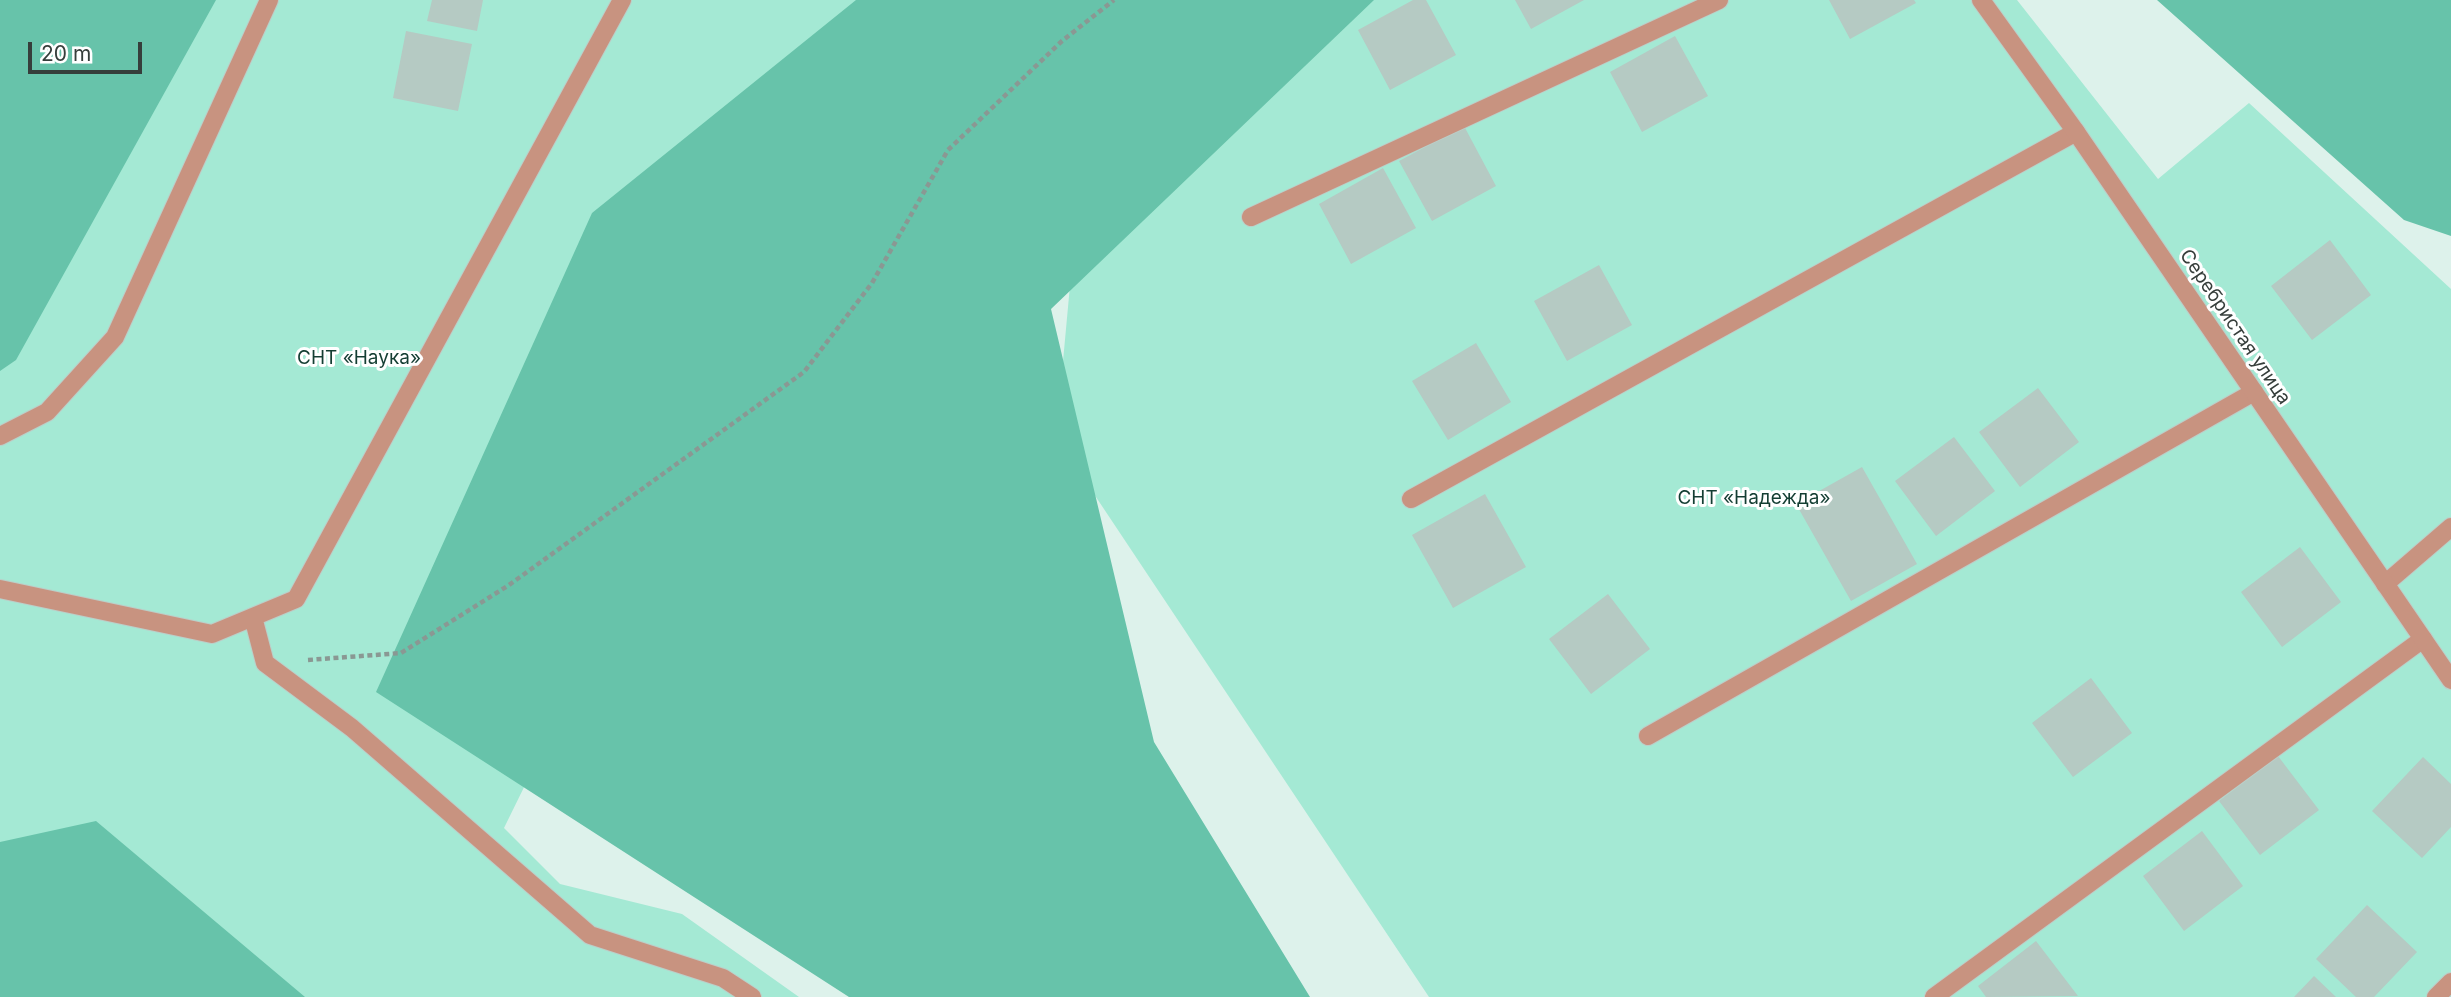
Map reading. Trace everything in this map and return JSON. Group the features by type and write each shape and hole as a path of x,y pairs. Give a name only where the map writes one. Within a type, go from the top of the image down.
{"street":[{"path":"0,436 47,412 115,337 269,0"},
{"path":"0,589 212,634 296,599 622,0"},
{"path":"1251,217 1719,0"},
{"name":"Серебристая улица","path":"1981,0 2076,132 2451,680"},
{"path":"1410,499 2076,132"},
{"path":"1648,736 2254,392"},
{"path":"2385,584 2451,527"},
{"path":"253,617 265,663 352,728 590,935 723,978 752,997"},
{"path":"1934,997 2423,639"},
{"path":"2435,997 2451,982"}],"path":[{"path":"265,663 401,653 509,585 804,372 872,283 948,150 1062,41 1114,0"}],"green space":[{"path":"0,0 216,0 16,360 0,371"},
{"name":"СНТ «Наука»","path":"64,0 1067,0 607,618 504,828 560,884 682,914 799,997 0,997 0,228"},
{"path":"856,0 1374,0 1051,309 1154,742 1310,997 849,997 376,692 592,213"},
{"name":"СНТ «Надежда»","path":"1347,0 2017,0 2158,179 2249,103 2451,289 2451,997 1429,997 1056,437 1073,253"},
{"path":"2157,0 2451,0 2451,236 2404,220"},
{"path":"96,821 305,997 0,997 0,842"}],"building":[{"path":"432,0 483,0 477,31 427,21"},
{"path":"1413,0 1426,0 1456,55 1390,90 1358,30"},
{"path":"1515,0 1584,0 1531,29"},
{"path":"1829,0 1914,0 1916,3 1850,39"},
{"path":"406,31 472,44 458,111 393,98"},
{"path":"1675,36 1708,96 1642,132 1610,72"},
{"path":"1464,126 1496,186 1432,221 1399,161"},
{"path":"1383,168 1416,228 1351,264 1319,204"},
{"path":"2330,240 2371,295 2312,340 2271,286"},
{"path":"1599,265 1632,325 1567,361 1534,301"},
{"path":"1476,343 1511,402 1448,440 1412,381"},
{"path":"2038,388 2079,442 2020,487 1979,432"},
{"path":"1954,437 1995,491 1936,536 1895,481"},
{"path":"1862,467 1917,564 1851,601 1796,504"},
{"path":"1485,494 1526,567 1453,608 1412,535"},
{"path":"2300,547 2341,602 2282,647 2241,592"},
{"path":"1608,594 1650,649 1591,694 1549,639"},
{"path":"2091,678 2132,733 2073,777 2032,723"},
{"path":"2278,756 2319,810 2260,855 2219,801"},
{"path":"2423,757 2451,784 2451,827 2422,858 2372,811"},
{"path":"2202,831 2243,886 2184,931 2143,876"},
{"path":"2367,905 2417,952 2374,997 2356,997 2316,959"},
{"path":"2036,941 2078,996 1986,997 1978,986"},
{"path":"2314,976 2336,997 2294,997"}]}
